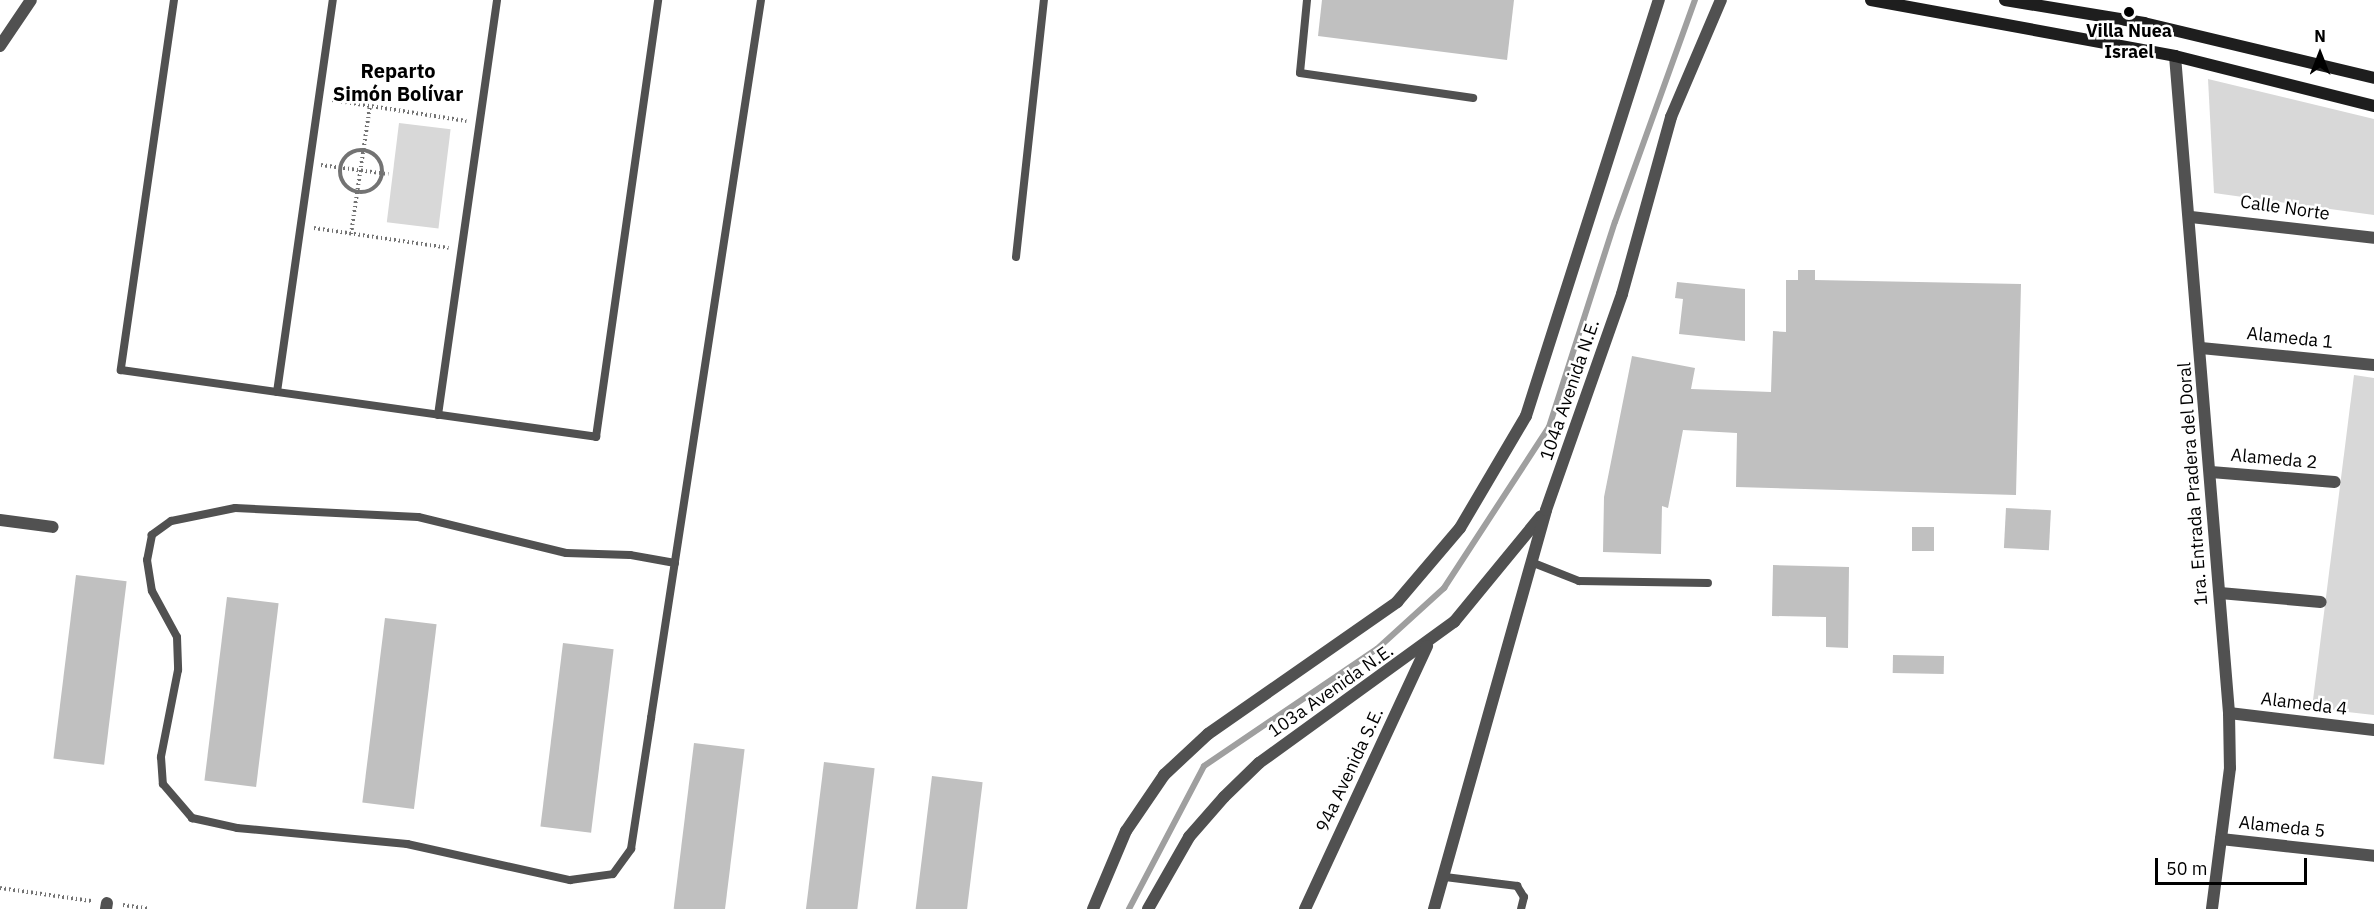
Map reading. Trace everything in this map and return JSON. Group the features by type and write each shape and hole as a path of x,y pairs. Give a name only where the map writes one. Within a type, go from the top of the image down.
{"main road":[{"path":"1871,0 2175,56 2374,106"},
{"path":"2005,0 2144,23 2374,78"}],"street":[{"path":"0,46 31,0"},
{"path":"1093,909 1126,831 1164,775 1208,734 1397,602 1477,501 1526,416 1659,0"},
{"name":"104a Avenida N.E.","path":"1434,909 1445,877 1546,510 1618,305 1671,117 1721,0"},
{"name":"1ra. Entrada Pradera del Doral","path":"2175,56 2191,217 2229,713 2230,768 2212,909"},
{"name":"Calle Norte","path":"2191,217 2374,238"},
{"name":"Alameda 1","path":"2201,348 2374,365"},
{"name":"Alameda 2","path":"2211,472 2334,482"},
{"name":"103a Avenida N.E.","path":"1148,909 1189,837 1245,776 1427,646 1480,594 1546,510"},
{"path":"0,520 53,527"},
{"path":"2220,593 2321,602"},
{"name":"94a Avenida S.E.","path":"1305,909 1427,646"},
{"name":"Alameda 4","path":"2229,713 2374,730"},
{"name":"Alameda 5","path":"2221,839 2374,856"}],"lane":[{"path":"174,0 121,370 596,437 658,0"},
{"path":"277,392 333,0"},
{"path":"438,415 497,0"},
{"path":"675,563 630,555 566,553 418,517 235,508 171,521 152,535 147,560 152,591 177,637 178,670 161,757 163,784 192,818 237,828 407,844 570,880 613,874 631,849 675,563 761,0"},
{"path":"1016,257 1044,0"},
{"path":"1307,0 1298,69 1303,75 1473,98"},
{"path":"1531,562 1580,581 1708,583"},
{"path":"1445,877 1517,886 1524,897 1521,909"}],"path":[{"path":"319,98 480,123"},
{"path":"351,234 370,106"},
{"path":"364,147 375,153 380,173 369,192 357,194 347,188 341,167 353,150 364,147"},
{"path":"310,163 388,174"},
{"path":"301,226 462,250"},
{"path":"0,888 106,906 150,909"}],"shaded area":[{"path":"2208,79 2374,119 2374,215 2214,193"},
{"path":"399,123 451,129 438,229 387,222"},
{"path":"2354,375 2374,378 2374,715 2312,708"}],"building":[{"path":"1322,0 1514,0 1507,60 1318,36"},
{"path":"1798,270 1815,270 1815,280 2021,284 2016,495 1736,487 1737,433 1683,430 1668,508 1662,506 1661,554 1603,552 1604,497 1632,356 1695,368 1691,389 1771,392 1773,331 1786,332 1786,280 1798,280"},
{"path":"1677,282 1745,289 1745,341 1679,334 1683,299 1675,298"},
{"path":"2006,508 2051,510 2049,550 2004,548"},
{"path":"1912,527 1934,527 1934,551 1912,551"},
{"path":"1773,565 1849,567 1848,648 1826,647 1826,617 1772,616"},
{"path":"76,575 127,581 104,765 53,759"},
{"path":"227,597 279,603 256,787 204,781"},
{"path":"385,618 437,624 414,809 362,803"},
{"path":"563,643 614,649 591,833 540,827"},
{"path":"1893,655 1944,656 1944,674 1893,673"},
{"path":"694,743 745,749 725,909 674,909"},
{"path":"824,762 875,768 857,909 806,909"},
{"path":"932,776 983,782 967,909 916,909"}],"waterway":[{"path":"1129,909 1204,766 1377,649 1444,588 1549,427 1615,222 1695,0"}],"place":[{"name":"Villa Nuea Israel","path":"2129,12"}],"district":[{"name":"Reparto Simón Bolívar","path":"398,82"}]}
